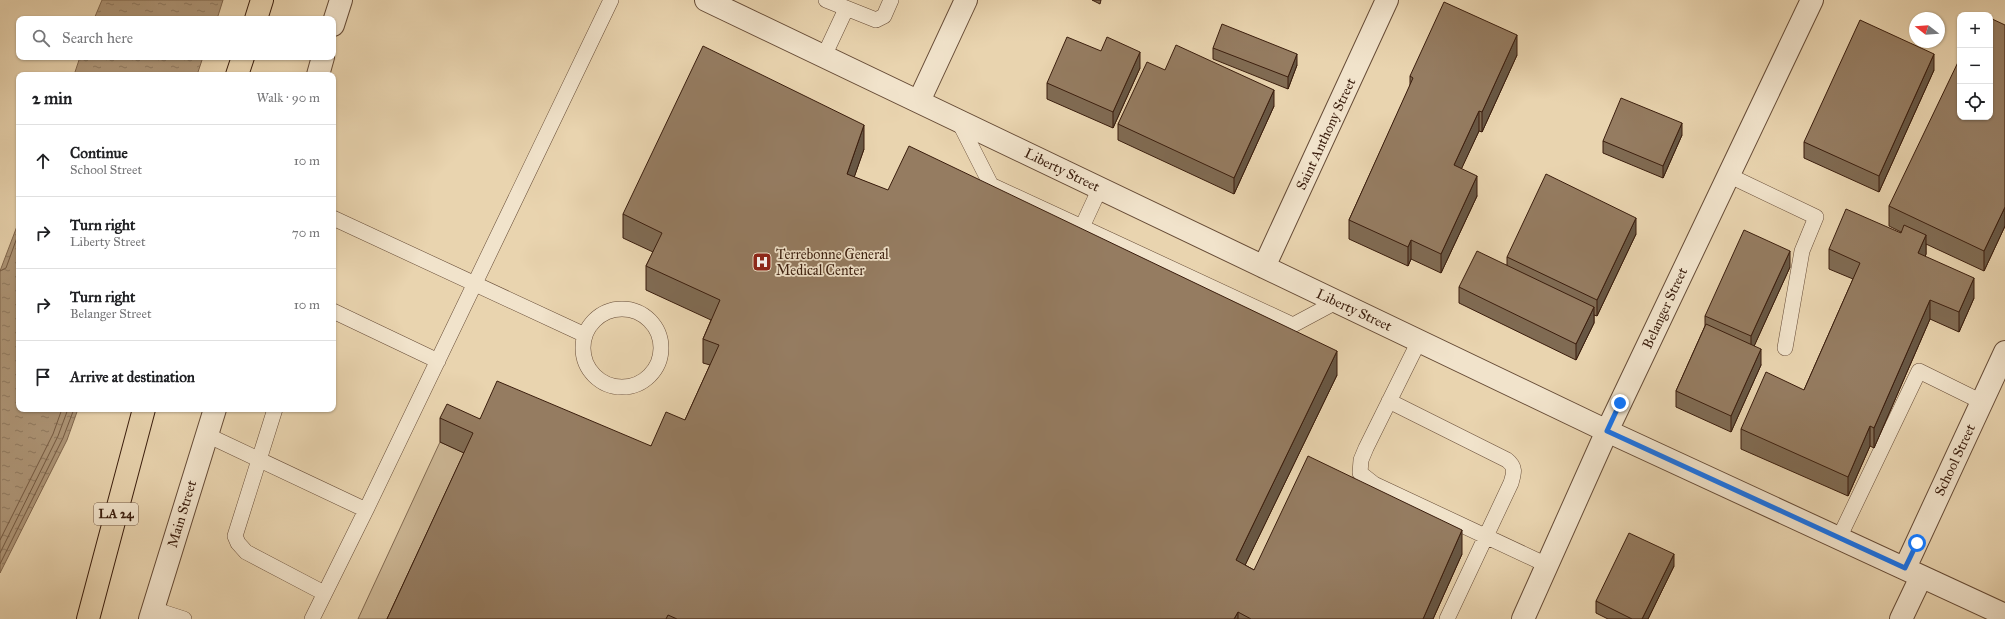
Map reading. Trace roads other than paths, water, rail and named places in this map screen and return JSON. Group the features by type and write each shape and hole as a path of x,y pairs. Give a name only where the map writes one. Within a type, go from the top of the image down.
{"main road":[{"path":"257,16 262,0"},
{"path":"238,72 242,60"},
{"name":"LA 24","path":"88,619 143,412"}],"street":[{"path":"336,16 341,0"},
{"name":"Liberty Street","path":"706,0 1607,431 2005,615"},
{"path":"919,101 966,0"},
{"name":"Saint Anthony Street","path":"1264,267 1387,0"},
{"name":"Belanger Street","path":"1523,619 1607,431 1812,0"},
{"path":"319,72 323,60"},
{"name":"School Street","path":"1901,619 1913,572 1982,402 2005,352"},
{"name":"Main Street","path":"151,614 214,412"}],"lane":[{"path":"312,619 476,284 611,0"},
{"path":"826,0 876,20 884,16 891,0"},
{"path":"824,56 846,9"},
{"path":"958,120 991,185 1294,325 1336,302"},
{"path":"1728,176 1816,217 1802,250 1785,348"},
{"path":"1082,227 1100,188"},
{"path":"336,219 585,335"},
{"path":"626,309 638,313 648,319 656,330 660,342 660,354 656,366 649,376 638,384 626,387 613,386 601,381 591,372 585,361 583,348 585,335 592,324 601,315 613,310 626,309"},
{"path":"336,312 438,361"},
{"path":"1419,341 1361,460 1360,473 1374,484 1547,564"},
{"path":"1839,538 1920,371 1982,402"},
{"path":"1389,401 1507,460 1512,464 1515,472 1447,619"},
{"path":"274,412 235,536 238,543 246,552 324,593"},
{"path":"207,435 366,510"},
{"path":"151,614 184,619"}],"water":[{"path":"102,0 223,0 218,16 95,16"},
{"path":"79,60 202,60 198,72 75,72"},
{"path":"16,229 16,412 77,412 67,440 0,573 0,271"}],"place":[{"name":"Terrebonne General Medical Center","path":"762,262"}]}
